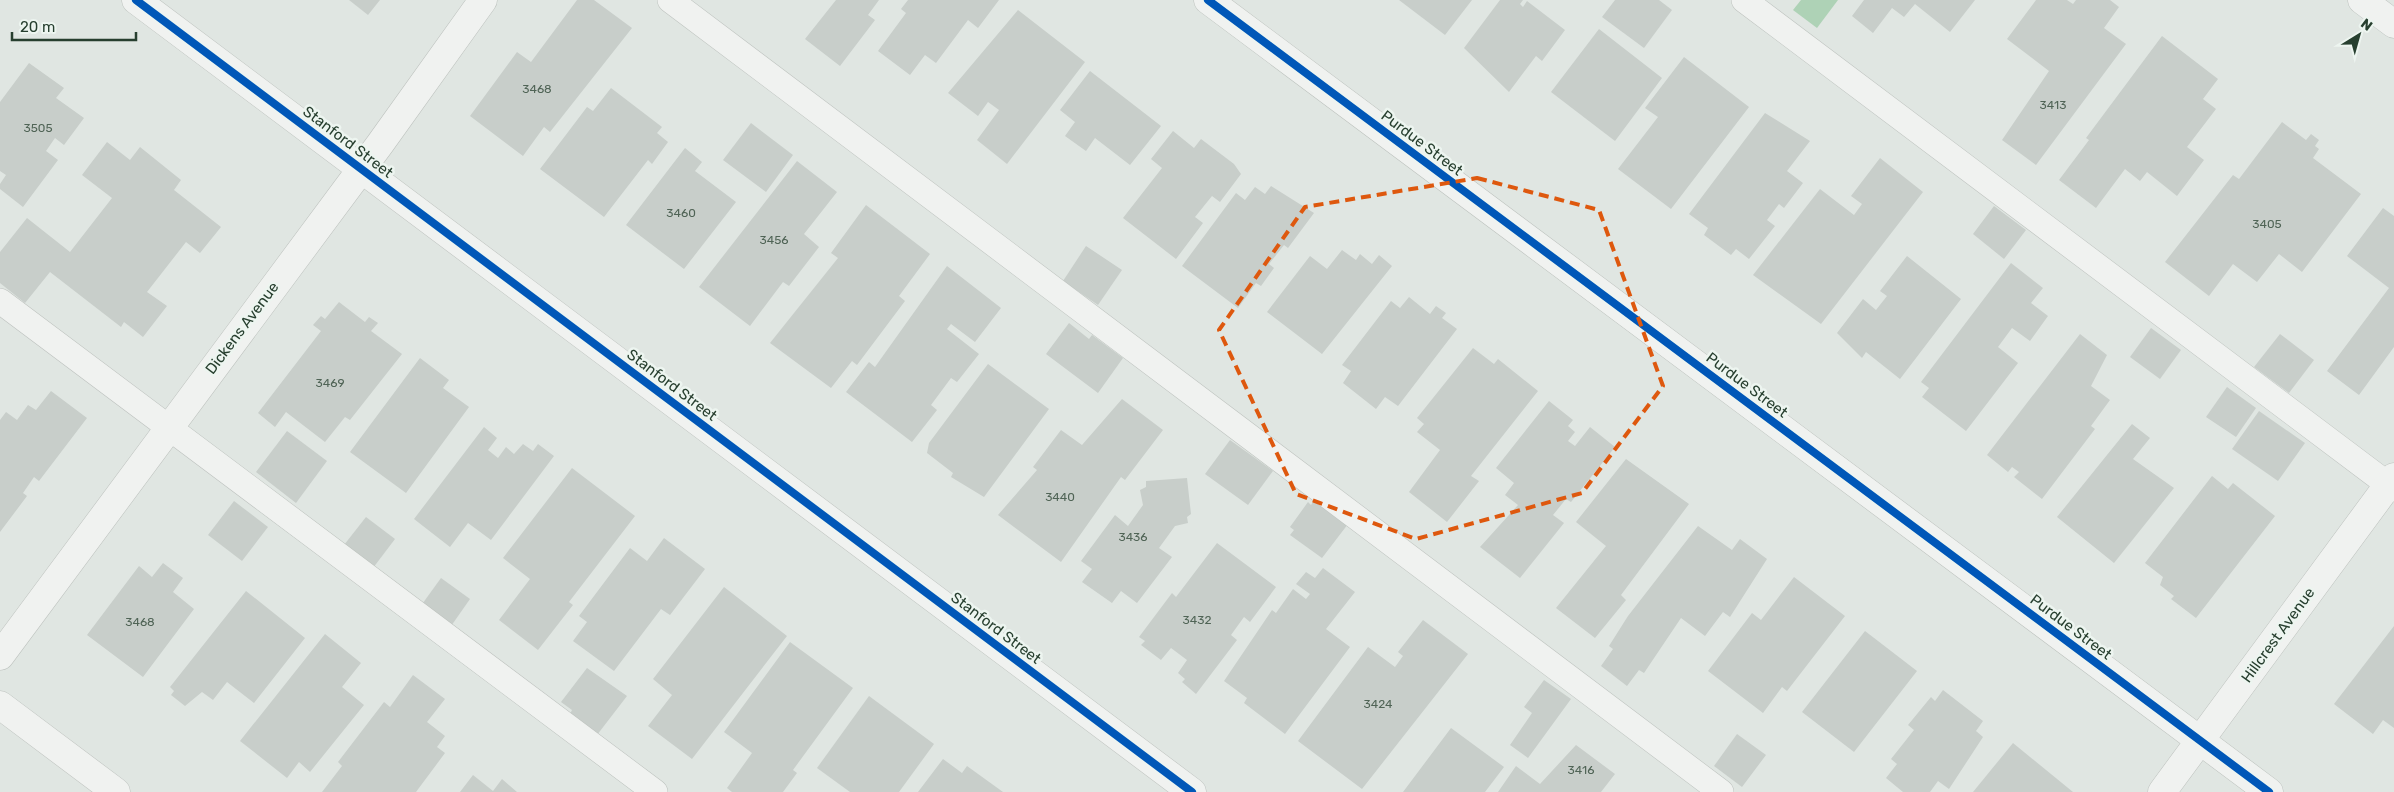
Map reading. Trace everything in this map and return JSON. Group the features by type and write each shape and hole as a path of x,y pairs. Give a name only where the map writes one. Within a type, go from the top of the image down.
{"street":[{"name":"Stanford Street","path":"136,0 1192,792"},
{"name":"Dickens Avenue","path":"0,656 361,169 483,0"},
{"name":"Purdue Street","path":"1208,0 2268,792"},
{"path":"2362,0 2394,24"},
{"name":"Hillcrest Avenue","path":"2162,792 2392,484"},
{"path":"0,705 116,792"}],"lane":[{"path":"670,0 1721,792"},
{"path":"1744,0 2392,484"},
{"path":"0,301 655,792"}],"highlighted area":[{"path":"1477,178 1599,210 1663,386 1582,493 1416,539 1296,494 1219,330 1305,207"}],"shaded area":[{"path":"1801,0 1838,0 1817,28 1793,10"}],"building":[{"path":"349,0 380,0 368,15"},
{"path":"577,0 594,0 632,28 550,132 544,127 523,156 470,116 517,52 531,62"},
{"path":"836,0 879,0 868,15 875,20 840,66 805,39"},
{"path":"908,0 999,0 978,28 968,20 936,63 925,55 910,75 878,51 906,13 901,9"},
{"path":"1399,0 1472,0 1445,35"},
{"path":"1500,0 1523,0 1520,4 1523,7 1527,1 1565,30 1542,61 1536,56 1509,92 1464,48"},
{"path":"1615,0 1659,0 1672,10 1644,48 1602,17"},
{"path":"1864,0 1975,0 1950,32 1915,4 1904,17 1892,8 1873,33 1852,16"},
{"path":"2036,0 2067,0 2073,4 2076,0 2110,0 2119,7 2104,28 2126,44 2036,165 2002,140 2049,71 2007,39"},
{"path":"1018,10 1085,62 1007,164 977,140 999,110 988,102 978,116 948,93"},
{"path":"1599,29 1662,78 1615,141 1551,92"},
{"path":"2162,36 2218,79 2203,99 2216,109 2187,147 2204,160 2177,196 2147,172 2140,181 2125,169 2096,208 2059,180 2089,140 2086,138"},
{"path":"1684,57 1749,107 1671,209 1618,169 1658,117 1645,108"},
{"path":"29,63 64,88 56,98 84,118 64,145 55,138 46,151 58,160 23,207 0,189 0,184 6,175 0,171 0,102"},
{"path":"1090,71 1161,126 1130,165 1095,138 1086,151 1065,136 1075,122 1060,110"},
{"path":"611,88 662,127 657,133 668,142 652,164 648,160 604,217 540,169 587,107 593,111"},
{"path":"1765,113 1810,141 1787,171 1803,183 1784,208 1779,204 1767,220 1775,226 1749,259 1736,249 1731,255 1704,235 1708,228 1689,214"},
{"path":"2282,122 2306,140 2311,134 2319,140 2315,146 2319,149 2313,158 2361,194 2302,272 2279,254 2257,282 2233,264 2209,296 2165,262 2233,175 2239,179"},
{"path":"751,123 793,155 766,192 723,160"},
{"path":"1173,131 1194,148 1201,139 1234,164 1241,174 1220,202 1212,196 1195,217 1203,223 1176,259 1123,218 1162,168 1151,159"},
{"path":"107,142 130,160 140,147 181,180 174,190 221,227 200,253 186,242 147,292 167,306 143,337 124,322 121,327 50,272 25,303 0,283 0,252 27,218 70,252 112,198 82,175"},
{"path":"685,148 702,162 695,171 736,202 684,269 626,225"},
{"path":"1880,158 1923,192 1821,324 1753,275 1820,189 1854,215 1862,204 1851,196"},
{"path":"797,161 837,192 804,234 819,247 789,286 783,282 750,326 699,287"},
{"path":"1271,186 1314,213 1288,248 1284,245 1269,264 1274,268 1261,286 1256,283 1238,308 1182,266 1236,193 1245,200 1255,187 1265,194"},
{"path":"866,205 930,254 899,296 905,301 857,365 852,361 831,388 770,343 838,258 831,253"},
{"path":"1994,206 2026,230 2004,259 1973,234"},
{"path":"2383,208 2394,216 2394,347 2359,395 2327,371 2389,288 2347,256"},
{"path":"1086,246 1122,270 1098,305 1063,281"},
{"path":"1342,250 1356,260 1360,254 1372,264 1379,255 1392,266 1322,354 1267,312 1310,256 1327,269"},
{"path":"1907,256 1961,299 1900,379 1866,352 1862,358 1837,333 1863,299 1876,310 1887,296 1880,291"},
{"path":"2011,263 2043,288 2031,303 2048,316 2030,341 2012,328 1998,347 2018,363 1966,431 1922,397 1929,388 1921,382"},
{"path":"947,266 1001,308 975,342 951,324 947,329 979,354 957,382 951,378 931,405 937,410 912,442 846,392 869,362 875,367"},
{"path":"1409,297 1430,314 1436,306 1446,313 1442,318 1457,329 1398,406 1385,397 1376,409 1343,383 1351,371 1342,365 1391,301 1400,308"},
{"path":"339,302 365,322 369,317 378,323 371,331 402,354 350,420 345,417 325,442 286,412 275,427 258,413 321,331 313,325 321,316 325,319"},
{"path":"1069,323 1089,339 1092,335 1123,358 1098,393 1046,354"},
{"path":"2151,328 2181,350 2160,379 2130,357"},
{"path":"2080,334 2107,355 2091,386 2110,400 2091,426 2095,429 2042,499 2014,477 2019,472 2012,467 2008,472 1987,455"},
{"path":"2280,334 2314,360 2289,393 2254,367"},
{"path":"1473,348 1494,364 1498,359 1538,391 1471,476 1479,481 1447,522 1409,492 1440,450 1417,432 1424,424 1417,418"},
{"path":"420,358 449,380 443,388 469,407 406,493 350,452"},
{"path":"988,364 1049,409 984,497 951,477 953,473 927,453 929,443"},
{"path":"2227,387 2256,408 2236,437 2206,417"},
{"path":"51,391 87,418 39,481 34,477 23,493 27,496 0,532 0,420 6,412 17,420 28,405 36,410"},
{"path":"1122,399 1163,430 1125,480 1121,477 1061,562 998,515 1037,470 1033,467 1061,430 1082,445"},
{"path":"1549,401 1573,420 1568,426 1575,432 1568,441 1575,446 1590,427 1615,447 1571,502 1566,499 1553,515 1564,523 1520,578 1480,547 1518,505 1505,495 1514,483 1496,468"},
{"path":"2259,411 2305,443 2278,481 2232,449"},
{"path":"2132,424 2150,438 2133,459 2174,488 2114,563 2057,517"},
{"path":"484,427 497,438 488,450 498,458 506,447 514,454 523,444 533,451 538,444 554,456 491,540 468,523 450,547 414,519"},
{"path":"287,431 327,461 296,503 256,472"},
{"path":"1230,440 1273,471 1248,505 1205,474"},
{"path":"1626,459 1689,504 1621,595 1626,600 1595,638 1556,608 1606,546 1576,522"},
{"path":"572,468 635,516 569,602 573,605 538,650 499,620 530,579 503,558"},
{"path":"2212,476 2228,489 2233,483 2275,516 2196,618 2171,599 2174,596 2160,585 2163,577 2145,563"},
{"path":"1187,478 1191,514 1187,517 1188,523 1175,526 1159,548 1172,557 1137,603 1121,591 1112,603 1082,582 1092,569 1081,561 1115,515 1128,526 1143,505 1140,490 1146,487 1146,481"},
{"path":"1315,499 1348,524 1322,558 1290,535 1294,530 1290,527 1308,502 1311,505"},
{"path":"234,501 268,527 242,561 208,535"},
{"path":"366,517 395,539 373,568 344,545"},
{"path":"1698,526 1732,550 1740,539 1767,559 1730,617 1723,612 1705,636 1681,618 1644,673 1639,670 1627,686 1601,666 1613,649 1609,646 1628,616"},
{"path":"664,538 705,569 670,615 661,609 614,671 573,641 587,622 579,616 630,548 647,561"},
{"path":"1217,543 1276,587 1250,622 1244,617 1231,635 1237,640 1196,694 1182,682 1185,679 1178,673 1187,660 1171,648 1161,660 1141,645 1145,641 1139,637 1172,593 1176,597"},
{"path":"163,563 183,578 173,592 194,609 143,677 87,635 139,566 152,577"},
{"path":"1323,568 1355,592 1326,629 1350,647 1285,734 1244,703 1247,698 1224,681 1272,610 1276,613 1293,589 1306,599 1310,594 1296,584 1306,572 1315,578"},
{"path":"1794,577 1845,616 1787,691 1782,687 1763,713 1708,671 1752,613 1761,620"},
{"path":"441,578 470,599 449,629 420,607"},
{"path":"724,587 787,636 692,759 648,726 672,695 653,679"},
{"path":"246,591 305,638 254,703 227,682 213,700 202,692 185,706 171,695 174,691 170,687"},
{"path":"1423,620 1468,654 1362,789 1298,741 1368,647 1395,667 1403,656 1398,652"},
{"path":"2394,626 2394,728 2383,720 2373,734 2334,704"},
{"path":"1865,631 1917,671 1854,752 1802,712"},
{"path":"325,634 361,663 342,687 364,705 310,772 299,762 287,778 240,741"},
{"path":"790,642 853,688 793,770 797,773 783,792 732,792 727,788 752,753 724,732"},
{"path":"587,668 627,696 597,735 570,714 572,710 561,702"},
{"path":"413,675 445,699 427,722 445,736 437,747 445,753 416,792 322,792 342,766 338,762 384,702 390,707"},
{"path":"1544,680 1571,699 1528,758 1510,745 1532,713 1524,707"},
{"path":"1943,690 1983,721 1976,731 1983,737 1949,789 1938,781 1930,792 1903,792 1886,778 1897,764 1891,759 1914,730 1908,725 1931,697 1935,701"},
{"path":"869,696 934,744 899,792 850,792 817,768"},
{"path":"1451,728 1504,767 1485,792 1403,792"},
{"path":"1737,734 1766,755 1742,787 1714,766"},
{"path":"2013,743 2073,792 1973,792"},
{"path":"1576,745 1615,774 1601,792 1498,792 1516,766 1540,784"},
{"path":"943,759 962,773 967,766 1003,792 918,792"},
{"path":"473,775 493,791 502,779 517,792 460,792"}],"cycle path":[{"path":"136,0 1192,792"},
{"path":"1208,0 2269,792"}]}
